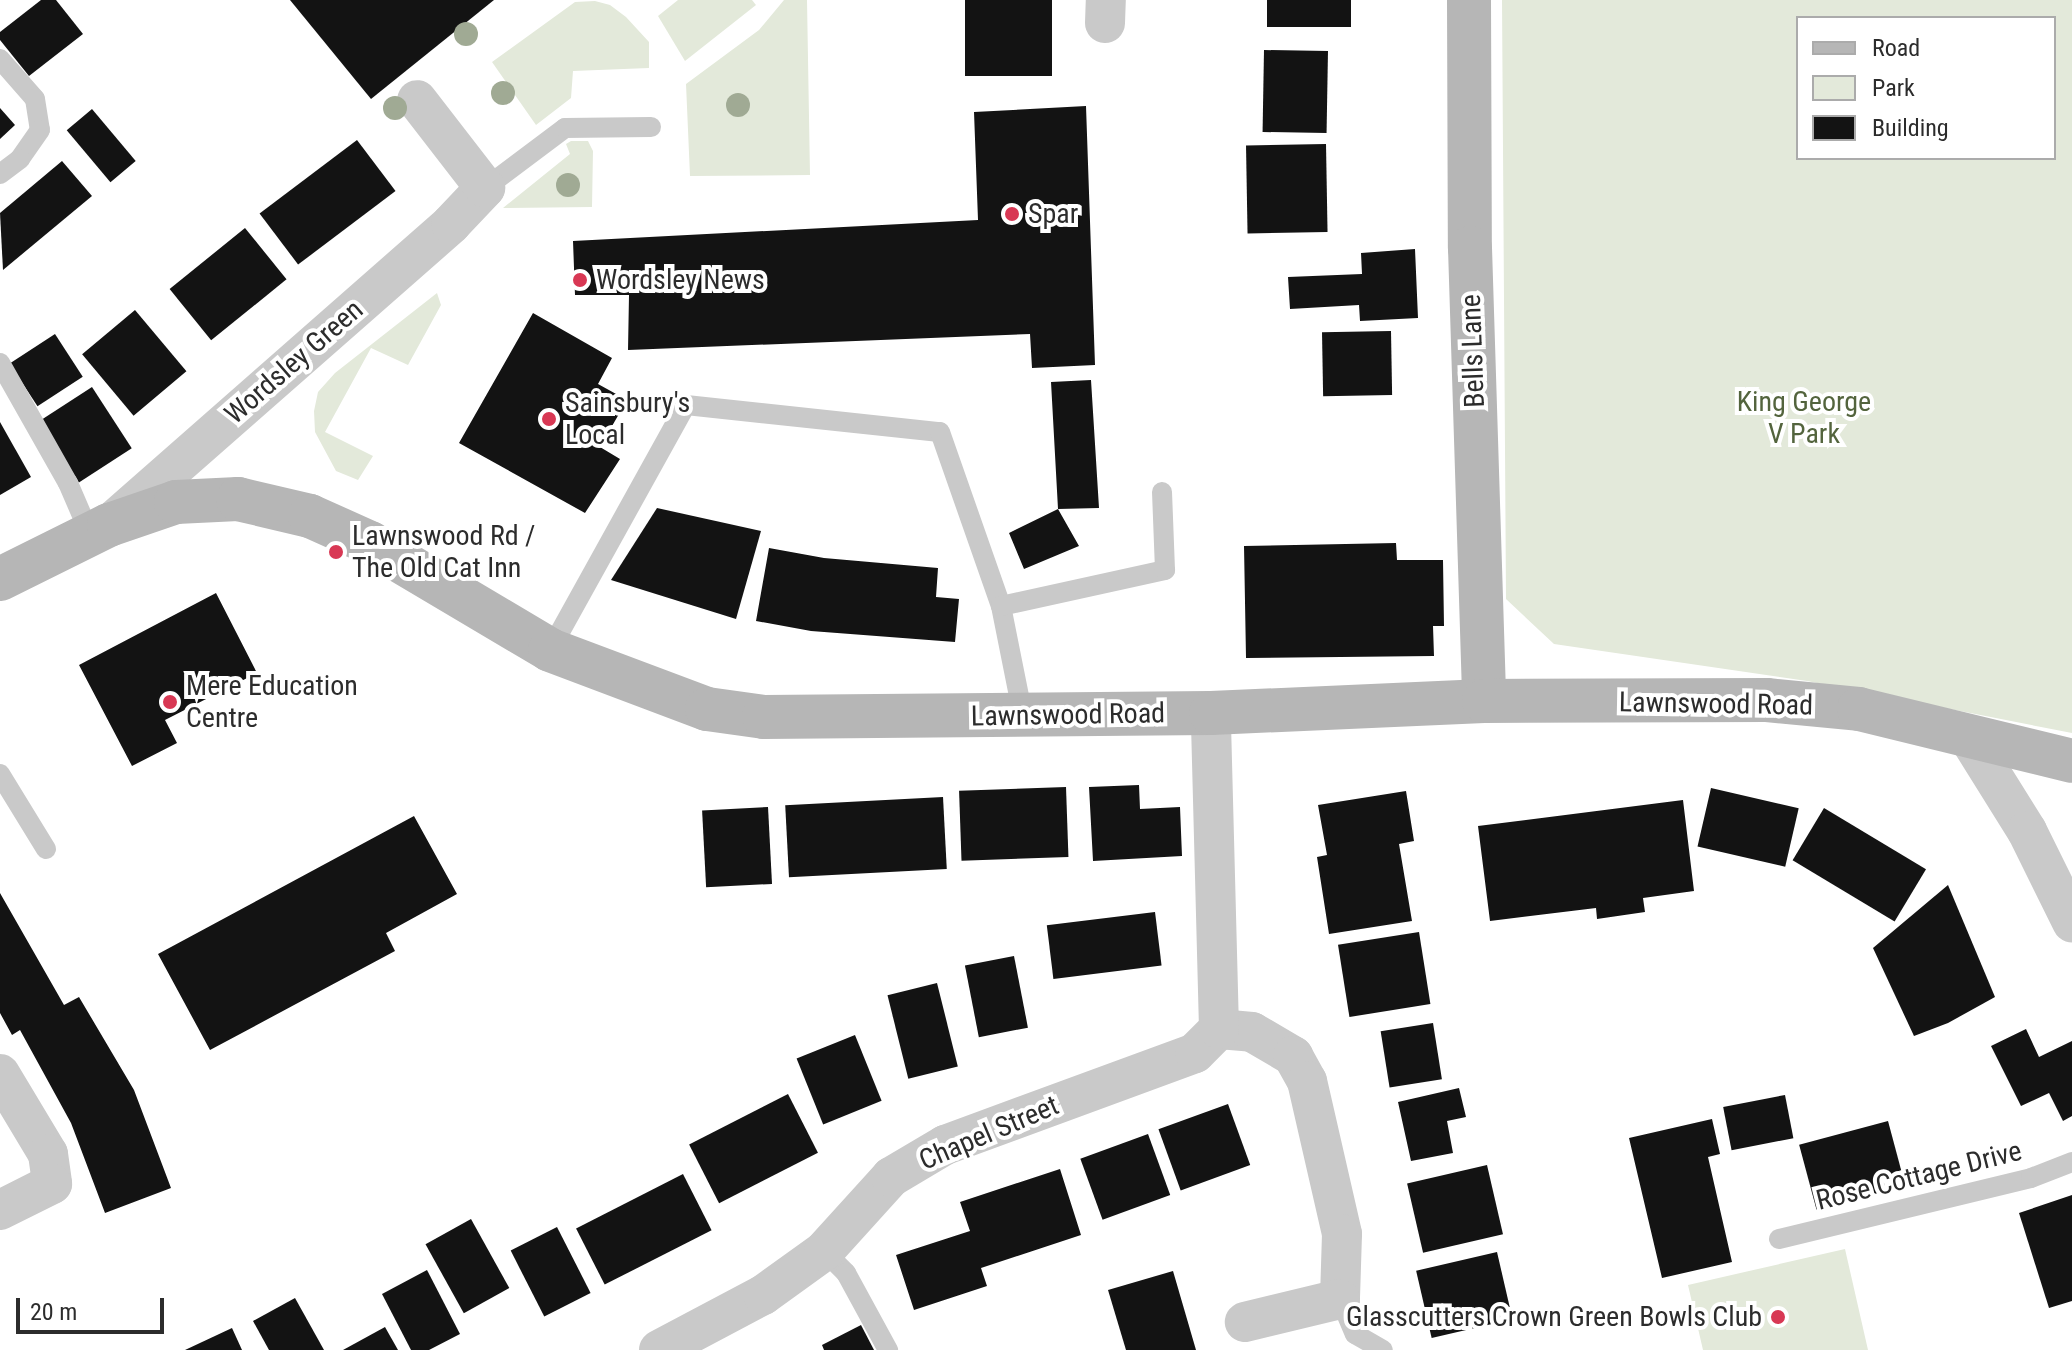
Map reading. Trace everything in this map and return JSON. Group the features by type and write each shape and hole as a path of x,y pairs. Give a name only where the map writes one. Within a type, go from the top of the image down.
{"street":[{"name":"Bells Lane","path":"1469,0 1470,248 1484,701"},
{"path":"417,100 485,188"},
{"name":"Wordsley Green","path":"0,579 100,530 451,224 485,188"},
{"name":"Lawnswood Road","path":"100,530 176,502 238,499 310,516 370,543 550,650 707,709 764,717 1211,713 1484,701 1767,700 1859,709 2072,761"},
{"path":"1211,713 1219,1029 1252,1032 1293,1056 1307,1081 1342,1234 1340,1299 1245,1322"},
{"path":"1967,735 2027,831 2072,922"},
{"name":"Chapel Street","path":"659,1350 763,1295 824,1251 891,1177 945,1145 1195,1053 1219,1029"},
{"path":"0,1074 48,1154 52,1184 0,1210"}],"lane":[{"path":"0,59 35,99 40,130 20,159 0,174"},
{"path":"485,188 565,128 651,127"},
{"path":"0,363 19,402 100,530"},
{"path":"550,650 686,405 940,432 1001,606 1023,716"},
{"path":"1001,606 1165,570 1162,492"},
{"path":"0,774 46,849"},
{"name":"Rose Cottage Drive","path":"1779,1239 2031,1178 2072,1162"},
{"path":"824,1251 846,1273 888,1350"},
{"path":"1340,1299 1355,1334 1383,1350"}],"green space":[{"path":"678,0 752,0 756,5 685,61 658,16"},
{"path":"784,0 807,0 810,175 690,176 686,84 759,30"},
{"name":"King George V Park","path":"1502,0 2072,0 2072,733 1807,681 1554,644 1506,599"},
{"path":"595,1 610,5 626,17 649,42 649,68 573,71 571,98 536,125 492,62 575,2"},
{"path":"588,141 593,151 592,207 503,208 570,154 566,144"},
{"path":"437,293 441,305 408,365 371,348 325,432 373,456 358,480 336,471 315,432 314,411 318,392 335,373"},
{"name":"Glasscutters Crown Green Bowls Club","path":"1845,1249 1868,1350 1703,1350 1688,1285"}],"building":[{"path":"41,0 56,0 83,34 29,76 0,40 0,32"},
{"path":"290,0 494,0 371,99"},
{"path":"965,0 1052,0 1052,76 965,76"},
{"path":"1267,0 1351,0 1351,27 1267,27"},
{"path":"1264,50 1328,51 1327,133 1263,132"},
{"path":"1086,106 1095,365 1032,368 1030,334 628,350 629,295 575,295 573,241 978,220 974,112"},
{"path":"0,108 15,125 0,139"},
{"path":"92,109 136,161 110,182 67,130"},
{"path":"357,140 396,191 298,265 260,213"},
{"path":"1326,144 1328,232 1248,233 1246,145"},
{"path":"62,161 92,196 3,270 0,213"},
{"path":"245,228 287,279 211,340 170,289"},
{"path":"1415,249 1418,318 1360,321 1359,305 1290,309 1288,277 1362,274 1361,253"},
{"path":"135,310 186,371 134,416 82,354"},
{"path":"533,313 612,358 598,384 627,400 600,447 620,459 585,513 459,443"},
{"path":"1391,331 1392,395 1323,396 1322,332"},
{"path":"55,334 83,377 37,406 10,363"},
{"path":"1091,380 1099,508 1058,509 1051,382"},
{"path":"92,387 132,448 79,483 39,421"},
{"path":"0,422 31,477 0,495"},
{"path":"657,508 761,531 736,619 611,580"},
{"path":"1058,509 1079,546 1024,569 1009,533"},
{"path":"1396,543 1397,560 1443,560 1444,626 1433,626 1434,656 1246,658 1244,546"},
{"path":"769,548 824,558 938,568 936,597 959,599 955,642 811,631 756,621"},
{"path":"216,593 257,673 165,720 177,743 132,766 79,665"},
{"path":"1139,785 1140,809 1180,807 1182,856 1093,861 1089,787"},
{"path":"1066,787 1068,857 962,861 959,791"},
{"path":"1711,788 1799,808 1785,867 1698,846"},
{"path":"1406,791 1414,841 1399,844 1412,921 1329,934 1317,857 1327,855 1318,805"},
{"path":"943,797 947,869 789,877 785,805"},
{"path":"1683,800 1694,891 1643,898 1645,912 1597,919 1596,908 1490,921 1478,826"},
{"path":"768,807 772,884 706,887 702,810"},
{"path":"1824,808 1926,869 1895,922 1793,860"},
{"path":"414,816 457,894 386,933 395,951 210,1050 158,954"},
{"path":"1948,885 1995,997 1948,1023 1914,1036 1873,948"},
{"path":"0,893 64,1005 79,997 134,1090 171,1188 105,1213 71,1123 20,1030 12,1035 0,1013"},
{"path":"1155,912 1162,966 1053,979 1047,925"},
{"path":"1419,932 1430,1004 1349,1017 1338,945"},
{"path":"1014,956 1028,1028 979,1037 965,966"},
{"path":"937,983 958,1066 908,1079 888,995"},
{"path":"1433,1023 1442,1079 1390,1088 1381,1031"},
{"path":"2026,1029 2039,1057 2072,1041 2072,1116 2063,1121 2049,1093 2021,1106 1991,1046"},
{"path":"855,1035 882,1101 823,1124 797,1059"},
{"path":"1459,1088 1466,1117 1447,1121 1453,1153 1411,1161 1398,1102"},
{"path":"788,1094 818,1153 719,1203 689,1144"},
{"path":"1785,1095 1793,1138 1732,1150 1723,1107"},
{"path":"1228,1104 1250,1165 1181,1190 1158,1129"},
{"path":"1712,1119 1720,1154 1708,1157 1732,1262 1662,1278 1629,1138"},
{"path":"1888,1121 1905,1186 1816,1210 1799,1145"},
{"path":"1148,1134 1170,1195 1103,1220 1080,1159"},
{"path":"1487,1165 1503,1234 1423,1253 1407,1183"},
{"path":"1060,1169 1081,1235 981,1268 987,1286 914,1310 896,1255 970,1231 960,1202"},
{"path":"683,1174 712,1230 605,1285 576,1228"},
{"path":"2072,1195 2072,1301 2049,1308 2019,1213"},
{"path":"471,1219 509,1288 464,1313 426,1244"},
{"path":"557,1227 591,1293 544,1317 511,1251"},
{"path":"1497,1252 1513,1319 1432,1338 1416,1271"},
{"path":"427,1270 460,1334 429,1350 411,1350 382,1294"},
{"path":"1173,1271 1196,1350 1126,1350 1108,1290"},
{"path":"295,1298 324,1350 269,1350 253,1321"},
{"path":"861,1325 874,1350 824,1350 822,1345"},
{"path":"385,1327 398,1350 343,1350"},
{"path":"232,1328 242,1350 185,1350"}],"place":[{"name":"Spar","path":"1012,214"},
{"name":"Wordsley News","path":"580,280"},
{"name":"Sainsbury's Local","path":"549,419"},
{"name":"Lawnswood Rd / The Old Cat Inn","path":"336,552"},
{"name":"Mere Education Centre","path":"170,702"},
{"name":"Glasscutters Crown Green Bowls Club","path":"1778,1317"}]}
